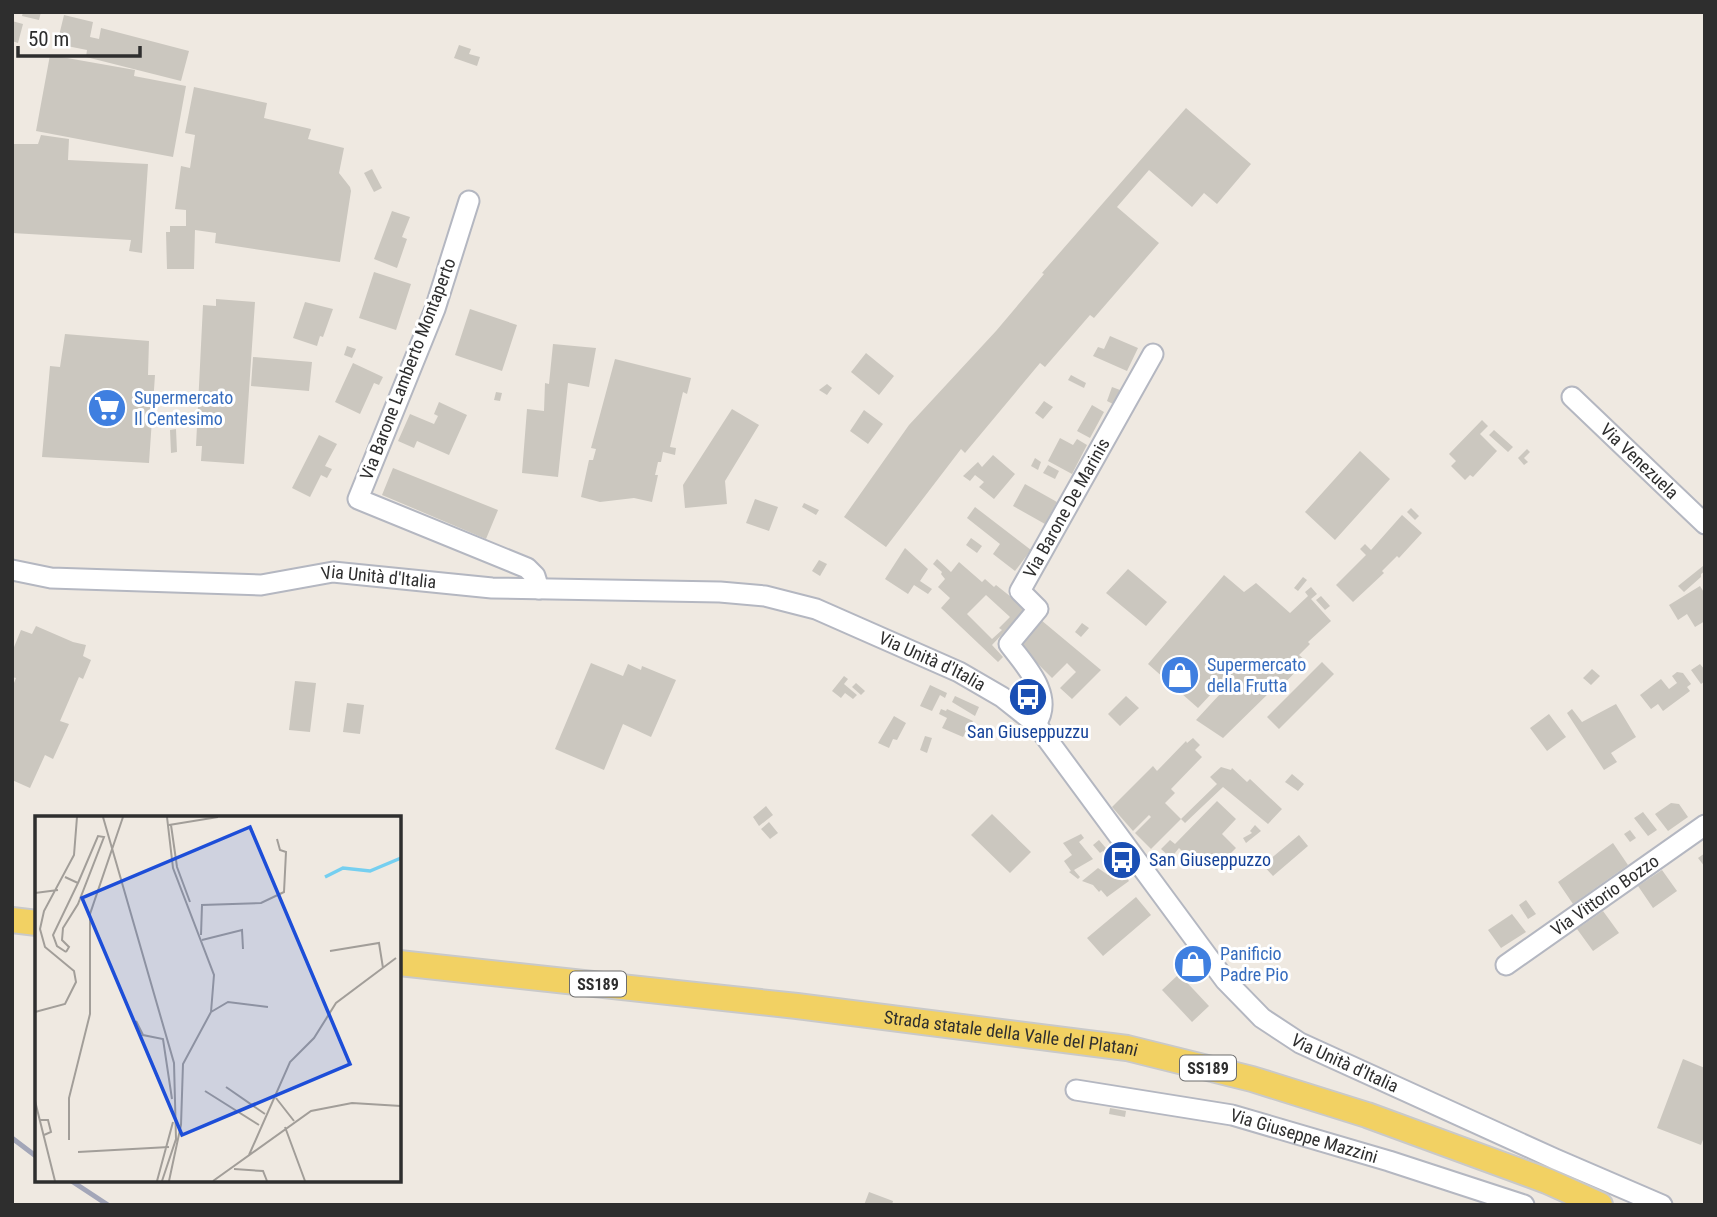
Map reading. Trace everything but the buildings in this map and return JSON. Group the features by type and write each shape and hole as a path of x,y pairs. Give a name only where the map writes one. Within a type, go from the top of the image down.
{"main road":[{"path":"12,920 35,923"},
{"name":"Strada statale della Valle del Platani","path":"401,963 797,1006 1127,1048 1238,1075 1367,1115 1547,1181 1600,1205"}],"street":[{"name":"Via Barone Lamberto Montaperto","path":"469,201 435,309 358,499 527,568 535,576 539,589"},
{"name":"Via Barone De Marinis","path":"1036,724 1042,715 1040,687 1009,644 1038,609 1020,591 1153,354"},
{"name":"Via Venezuela","path":"1573,397 1705,524"},
{"name":"Via Unità d'Italia","path":"12,570 51,578 261,585 333,572 492,588 720,592 786,600 816,609 959,672 1002,697 1036,724 1225,980 1262,1018 1280,1031 1325,1055 1662,1205"},
{"name":"Via Vittorio Bozzo","path":"1506,965 1705,825"},
{"name":"Via Giuseppe Mazzini","path":"1076,1090 1232,1115 1389,1161 1524,1205"}],"railway":[{"path":"12,1138 35,1155"},
{"path":"73,1182 108,1205"}],"place":[{"name":"Supermercato Il Centesimo","path":"107,408"},
{"name":"Supermercato della Frutta","path":"1180,675"},
{"name":"San Giuseppuzzu","path":"1028,697"},
{"name":"San Giuseppuzzo","path":"1122,860"},
{"name":"Panificio Padre Pio","path":"1193,964"}]}
